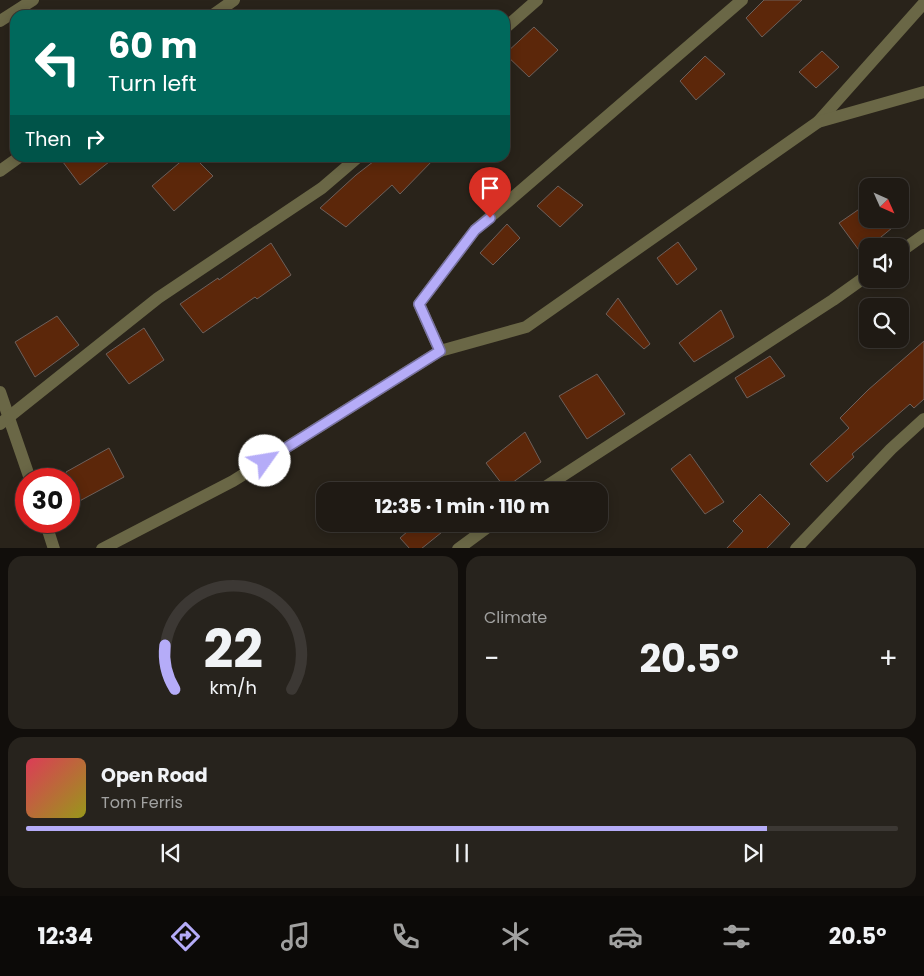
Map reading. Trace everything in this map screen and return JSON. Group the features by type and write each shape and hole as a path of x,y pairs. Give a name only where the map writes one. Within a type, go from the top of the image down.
{"street":[{"path":"17,10 33,0"},
{"path":"220,10 234,0"},
{"path":"510,24 537,0"},
{"path":"440,351 419,304 475,230 742,0"},
{"path":"102,548 233,482 440,351 526,327 818,122 924,3"},
{"path":"818,122 924,92"},
{"path":"0,170 12,162"},
{"path":"5,420 158,298 322,188 352,162"},
{"path":"909,246 924,235"},
{"path":"553,482 859,281"},
{"path":"0,392 5,420 25,468"},
{"path":"796,548 891,449 924,419"},
{"path":"458,548 481,532"},
{"path":"48,533 54,548"}],"building":[{"path":"764,0 802,0 762,37 746,18"},
{"path":"534,27 558,50 529,77 510,59 510,49"},
{"path":"822,51 839,67 816,88 799,72"},
{"path":"705,56 725,74 696,100 680,81"},
{"path":"63,162 109,162 80,185"},
{"path":"180,162 199,162 213,176 174,211 152,186"},
{"path":"373,162 431,162 400,194 392,185 346,227 320,208"},
{"path":"558,186 583,205 560,227 537,206"},
{"path":"859,209 859,228 892,228 880,238 859,238 859,250 839,223"},
{"path":"507,224 520,238 493,265 480,253"},
{"path":"678,242 697,269 677,285 657,258"},
{"path":"271,243 291,275 203,333 180,304 218,278 219,280"},
{"path":"618,298 650,344 644,349 606,314"},
{"path":"721,310 734,337 694,362 679,343"},
{"path":"57,316 79,345 35,377 15,342"},
{"path":"144,328 164,360 129,384 106,354"},
{"path":"924,341 924,399 914,408 910,404 852,454 854,457 827,482 810,464 849,428 840,418 868,390"},
{"path":"770,356 785,376 747,398 735,378"},
{"path":"597,374 625,414 587,439 559,396"},
{"path":"525,432 541,462 513,482 500,482 486,463"},
{"path":"109,448 124,477 80,501 80,468 73,468"},
{"path":"690,454 724,502 705,514 671,469"},
{"path":"760,494 790,524 767,548 727,548 743,531 733,521"},
{"path":"407,532 442,532 422,548 409,548 400,538"}],"route":[{"path":"265,461 440,351 419,304 475,230 490,218"}]}
